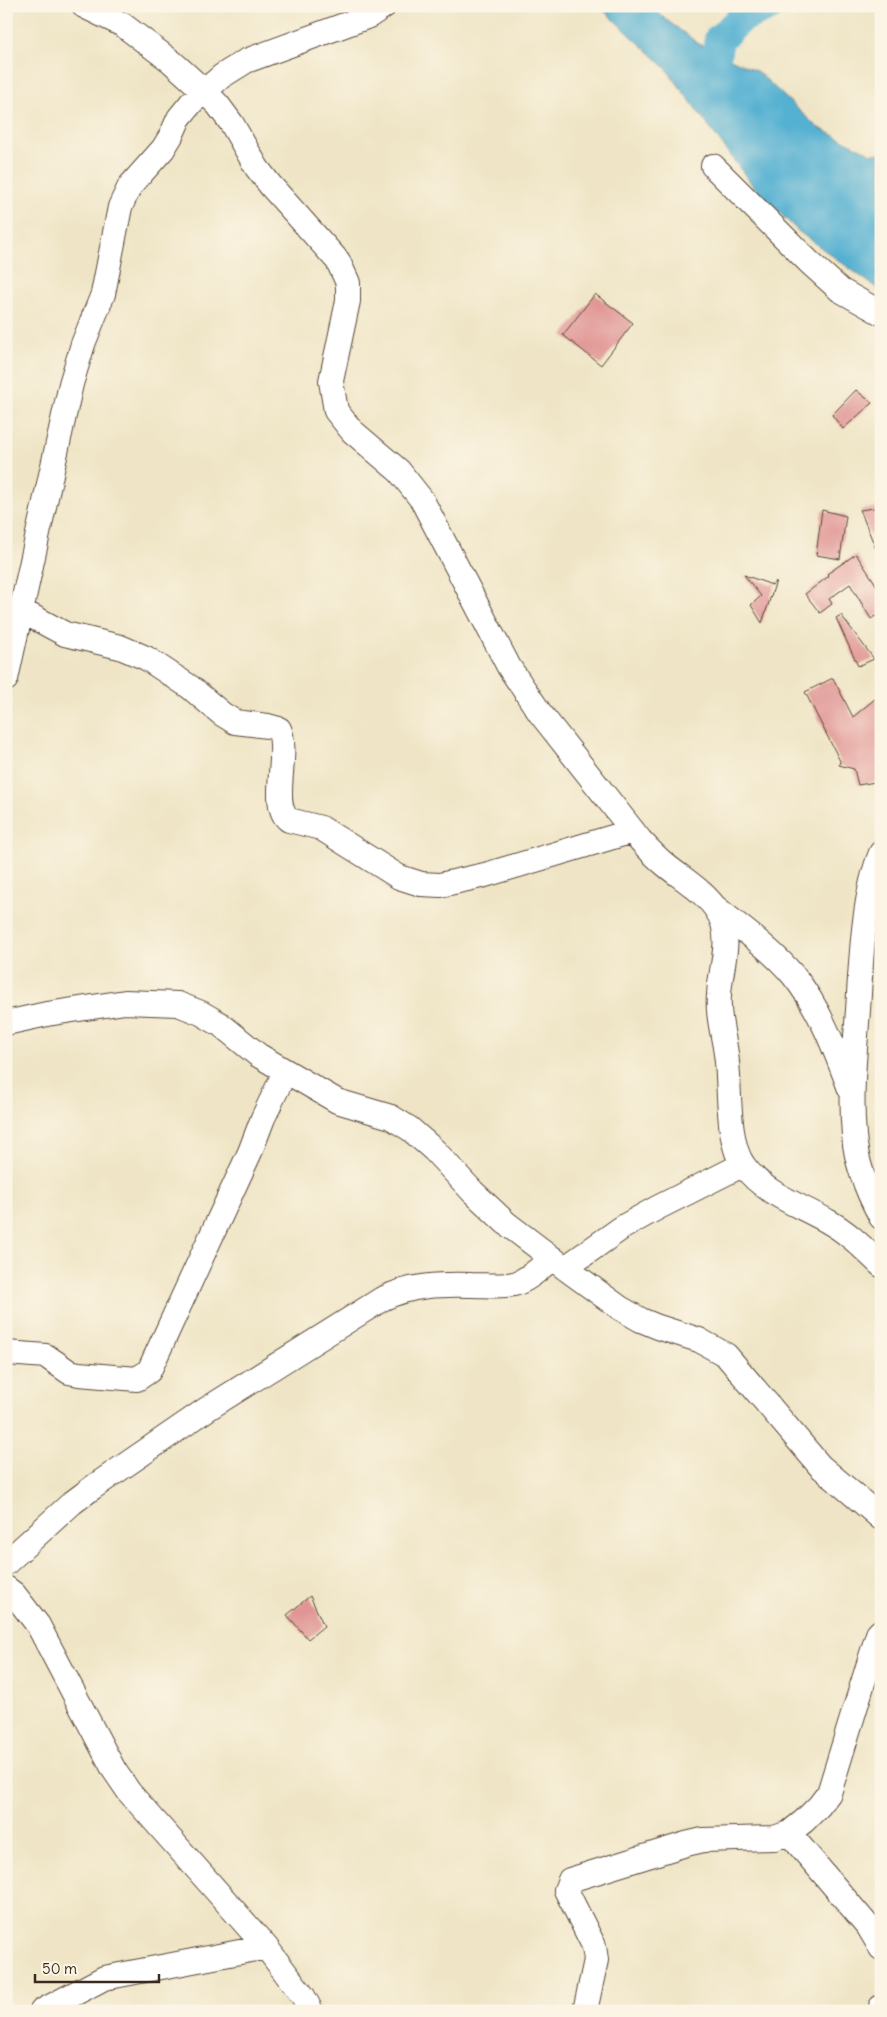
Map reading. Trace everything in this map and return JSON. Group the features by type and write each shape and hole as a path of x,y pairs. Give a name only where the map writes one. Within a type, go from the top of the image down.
{"street":[{"path":"84,6 123,24 172,62 218,105 232,124 257,168 338,261 348,283 348,301 331,381 336,411 352,431 400,471 422,500 509,667 540,713 633,831 657,858 687,880 793,975 818,1013 852,1095"},
{"path":"6,680 71,384 83,344 103,294 120,207 130,186 163,149 179,118 192,102 203,90 222,76 246,61 369,16 384,6"},
{"path":"713,166 809,262 840,290 881,313"},
{"path":"22,611 65,634 120,647 146,658 190,687 222,714 235,722 278,729 283,745 280,804 286,818 321,828 399,876 421,884 440,885 484,875 633,831"},
{"path":"881,853 876,895 864,938 852,1095 854,1136 860,1169 871,1199 881,1217"},
{"path":"714,906 722,923 726,944 718,1018 727,1060 734,1142 742,1165 758,1183 829,1222 850,1236 881,1265"},
{"path":"6,1022 125,1002 178,1004 201,1013 220,1024 258,1054 285,1072 337,1101 390,1117 410,1129 434,1150 473,1192 506,1223 558,1263 640,1320 700,1340 726,1355 820,1466 881,1518"},
{"path":"6,1353 46,1356 70,1372 80,1374 137,1379 149,1371 285,1072"},
{"path":"6,1563 92,1488 207,1409 382,1299 398,1291 427,1285 499,1286 515,1283 558,1263 657,1208 742,1165"},
{"path":"9,1593 38,1625 114,1770 129,1792 266,1947 303,1996 311,2011"},
{"path":"585,2011 596,1960 594,1946 566,1890 570,1880 703,1840 774,1838 789,1832 804,1821 829,1793 878,1634 881,1631"},
{"path":"789,1832 868,1926 881,1948"},
{"path":"42,2011 104,1978 266,1947"}],"water":[{"path":"599,6 652,6 665,19 699,44 758,72 817,127 872,154 881,153 881,291 798,231 753,186 665,67"}],"building":[{"path":"595,294 633,323 601,365 563,335"},
{"path":"856,390 872,403 843,429 832,415"},
{"path":"881,507 881,559 880,559 860,510"},
{"path":"822,510 846,516 840,559 816,555"},
{"path":"856,554 881,592 881,613 871,619 850,584 829,599 832,604 820,613 805,594 829,576 827,574"},
{"path":"744,575 772,585 776,581 762,623 751,605 761,596"},
{"path":"841,615 874,659 858,666 836,618"},
{"path":"833,678 853,717 876,698 881,707 881,781 858,785 854,769 839,765 840,761 805,692"},
{"path":"310,1596 324,1626 308,1639 287,1615"}],"waterway":[{"path":"705,92 713,77 719,39 743,17 770,6"}]}
